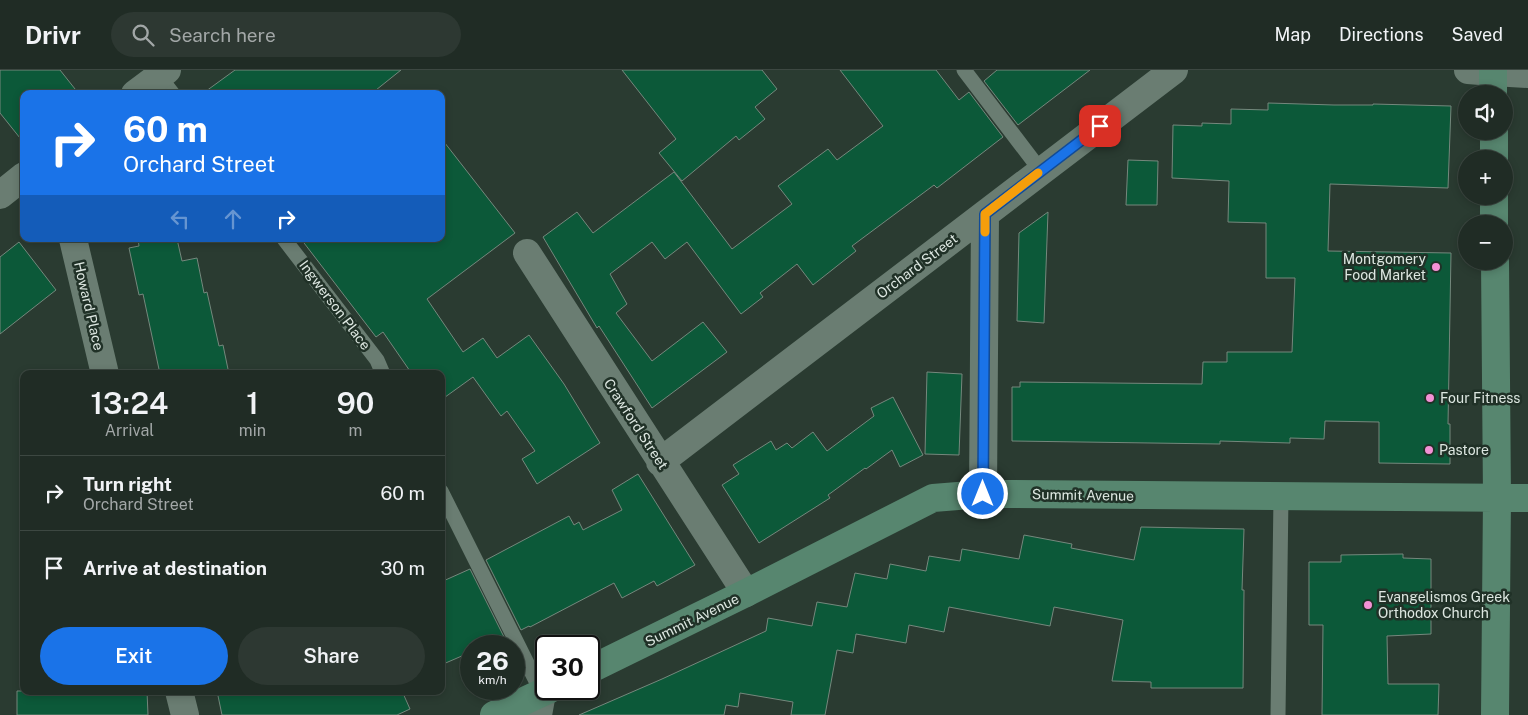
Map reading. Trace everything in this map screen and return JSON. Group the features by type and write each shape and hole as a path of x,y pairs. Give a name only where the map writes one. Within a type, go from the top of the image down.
{"main road":[{"path":"1495,270 1497,498 1495,715"},
{"name":"Summit Avenue","path":"600,665 933,498 983,494 1528,498"},
{"path":"494,715 540,700"}],"street":[{"name":"Orchard Street","path":"660,462 1174,70"},
{"path":"1487,76 1528,74"},
{"path":"144,90 166,80"},
{"path":"0,195 20,179"},
{"path":"983,494 985,214"},
{"name":"Howard Place","path":"74,242 104,370"},
{"name":"Crawford Street","path":"527,253 746,593"},
{"path":"180,695 185,715"}],"lane":[{"path":"964,70 1041,171"},
{"name":"Ingwerson Place","path":"286,242 376,360 381,370"},
{"path":"1278,715 1281,496"},
{"path":"445,499 535,683"}],"building":[{"path":"0,70 60,70 76,90 20,90 20,138 0,113"},
{"path":"235,70 401,70 376,90 208,90"},
{"path":"622,70 762,70 777,89 755,107 765,119 739,140 736,136 682,181 659,153 676,139"},
{"path":"840,70 936,70 959,100 969,92 1003,137 937,188 934,185 852,246 856,251 813,285 797,264 760,293 763,297 741,314 687,242 665,259 652,242 610,274 627,304 616,313 652,361 703,322 727,352 652,408 599,326 597,328 543,237 577,212 593,233 674,172 732,249 792,204 778,186 828,149 837,160 883,126"},
{"path":"997,70 1090,70 1018,125 984,81"},
{"path":"1268,103 1451,106 1448,188 1330,184 1328,251 1451,253 1448,424 1450,424 1450,464 1379,463 1379,422 1325,421 1324,439 1290,438 1290,443 1220,441 1220,444 1012,441 1012,387 1020,387 1020,382 1202,384 1203,362 1227,362 1227,352 1292,352 1295,278 1266,278 1266,223 1228,222 1229,181 1172,178 1173,125 1231,124 1231,109 1268,110"},
{"path":"445,143 515,233 427,299 463,352 483,338 497,358 529,335 564,384 600,443 537,484 522,459 535,451 507,411 501,416 473,377 445,397 445,370 409,370 383,332 376,337 303,242 445,242"},
{"path":"1128,160 1158,161 1157,205 1126,205"},
{"path":"1048,212 1044,323 1017,321 1019,233"},
{"path":"19,242 56,290 0,334 0,257"},
{"path":"138,242 178,242 182,261 197,258 204,293 207,292 219,346 223,345 228,370 159,370 143,294 139,295 129,248 139,246"},
{"path":"927,372 962,374 959,455 925,454"},
{"path":"893,397 923,455 900,467 892,450 828,495 830,498 759,543 722,485 739,474 733,465 771,441 776,450 787,443 792,448 813,432 827,451 874,416 871,408"},
{"path":"638,474 695,565 657,586 654,581 622,598 614,583 521,630 486,560 569,516 574,525 579,522 583,530 622,510 612,490"},
{"path":"1141,527 1244,529 1242,590 1244,590 1243,688 1151,688 1151,682 1112,681 1123,620 1054,607 1050,626 949,607 944,632 909,625 906,643 856,634 853,653 837,650 825,715 791,715 793,702 740,693 738,707 726,705 724,715 579,715 766,631 768,618 812,626 817,602 847,607 855,573 887,579 890,564 926,571 929,556 960,561 962,549 1019,559 1024,535 1072,544 1071,548 1134,560"},
{"path":"1403,554 1403,558 1431,559 1431,634 1387,636 1388,684 1439,684 1438,715 1322,715 1323,625 1309,625 1309,562 1341,562 1341,555"},
{"path":"470,569 503,635 460,635 460,657 445,663 445,580"},
{"path":"17,691 20,691 20,695 147,695 148,715 17,715"},
{"path":"218,695 404,695 410,709 397,715 222,715"}],"slow traffic":[{"path":"985,232 985,214 1038,173"}],"place":[{"name":"Montgomery Food Market","path":"1436,267"},
{"name":"Four Fitness","path":"1430,398"},
{"name":"Pastore","path":"1429,450"},
{"name":"Evangelismos Greek Orthodox Church","path":"1368,605"}],"route":[{"path":"983,494 985,214 1100,126"}]}
